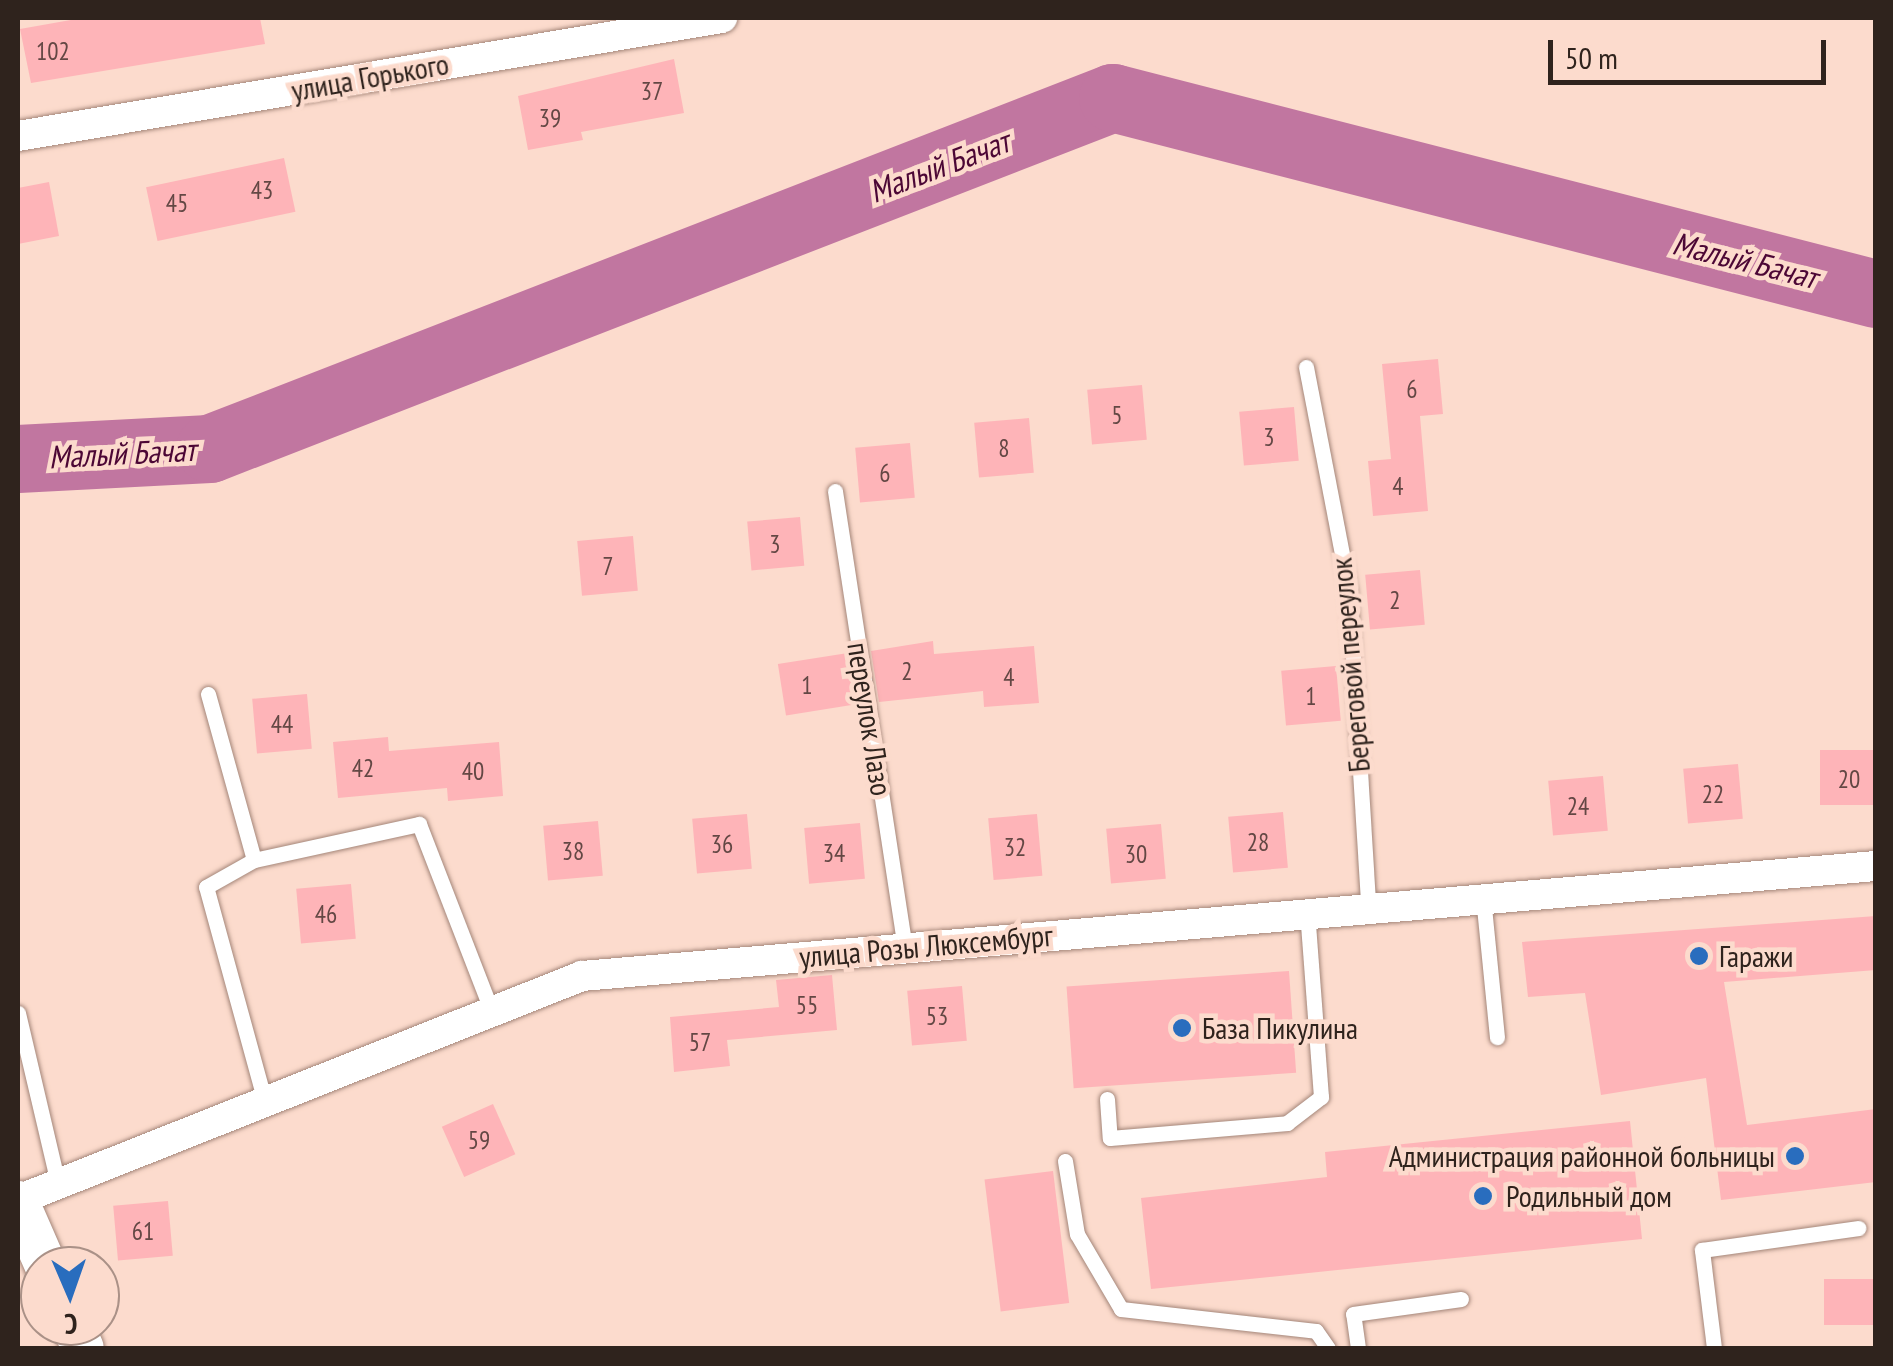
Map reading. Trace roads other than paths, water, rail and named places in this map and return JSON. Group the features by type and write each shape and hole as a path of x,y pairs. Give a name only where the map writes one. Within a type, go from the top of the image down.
{"street":[{"name":"улица Горького","path":"18,136 722,18"},
{"name":"улица Розы Люксембург","path":"18,1201 582,976 1482,896 1876,866"},
{"path":"18,1201 37,1246"}],"lane":[{"name":"Береговой переулок","path":"1306,368 1349,591 1368,906"},
{"name":"переулок Лазо","path":"835,490 905,948"},
{"path":"208,694 254,860"},
{"path":"265,1102 206,887 254,860 419,824 492,1012"},
{"path":"1482,896 1496,1037"},
{"path":"1107,1099 1110,1138 1287,1123 1322,1097 1308,911"},
{"path":"18,1013 58,1184"},
{"path":"1065,1162 1077,1234 1121,1309 1316,1331 1328,1348"},
{"path":"1714,1348 1702,1250 1858,1228"},
{"path":"1358,1348 1353,1314 1461,1299"}],"waterway":[{"name":"Малый Бачат","path":"18,459 210,449 1113,98 1876,294"}],"place":[{"name":"Гаражи","path":"1699,956"},
{"name":"База Пикулина","path":"1182,1028"},
{"name":"Администрация районной больницы","path":"1795,1156"},
{"name":"Родильный дом","path":"1483,1196"}]}
